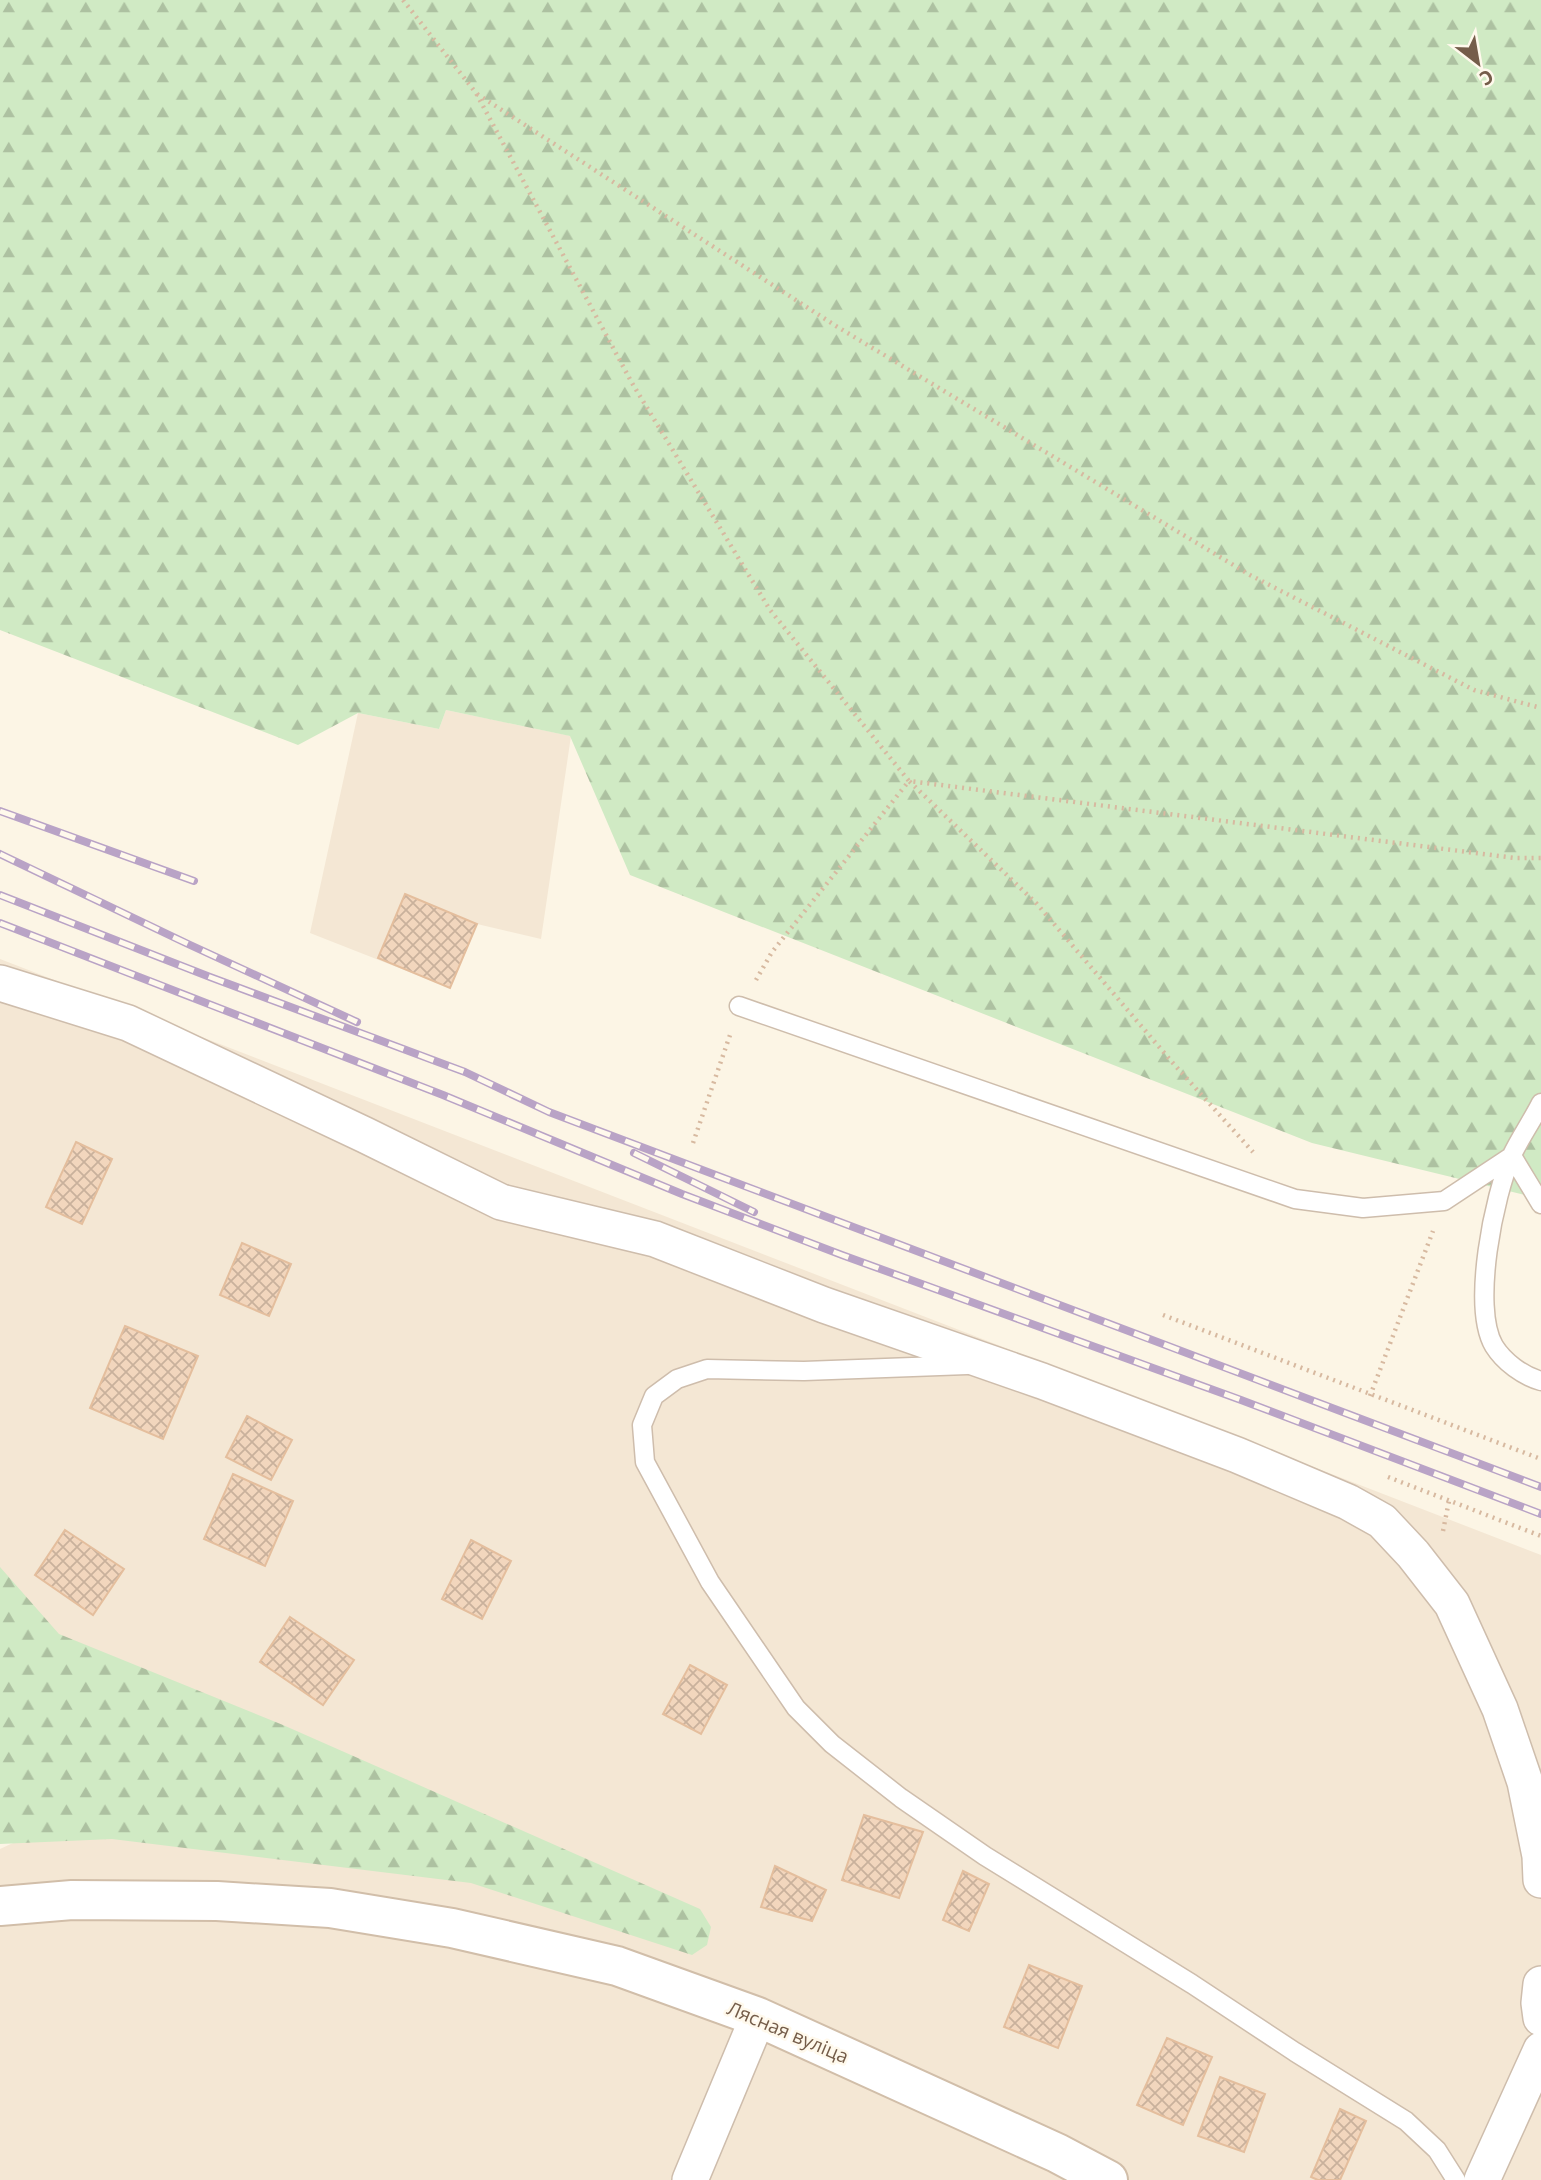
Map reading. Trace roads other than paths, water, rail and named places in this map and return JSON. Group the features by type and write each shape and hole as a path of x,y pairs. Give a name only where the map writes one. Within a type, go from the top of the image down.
{"street":[{"path":"0,983 128,1023 501,1202 655,1239 824,1305 993,1363 1237,1455 1348,1502 1382,1521 1452,1604 1500,1709 1525,1782 1541,1881"},
{"name":"Лясная вуліца","path":"0,1906 72,1900 217,1901 330,1908 452,1928 617,1966 758,2017 1057,2153 1108,2180"},
{"path":"1541,1984 1541,2018"},
{"path":"690,2180 758,2017"},
{"path":"1482,2180 1531,2088 1541,2050"}],"lane":[{"path":"739,1006 1295,1199 1363,1208 1444,1201 1512,1156"},
{"path":"1541,1103 1512,1156 1489,1236 1485,1316 1493,1345 1509,1364 1541,1381"},
{"path":"1512,1156 1541,1205"},
{"path":"993,1363 804,1371 707,1369 677,1379 654,1396 642,1425 645,1462 710,1582 796,1708 832,1744 901,1798 985,1856 1406,2121 1437,2150 1456,2180"}],"railway":[{"path":"0,811 194,881"},
{"path":"0,854 357,1022"},
{"path":"0,895 465,1072 549,1112 1541,1487"},
{"path":"0,923 443,1095 682,1194 1241,1400 1541,1514"},
{"path":"634,1153 754,1212"}]}
